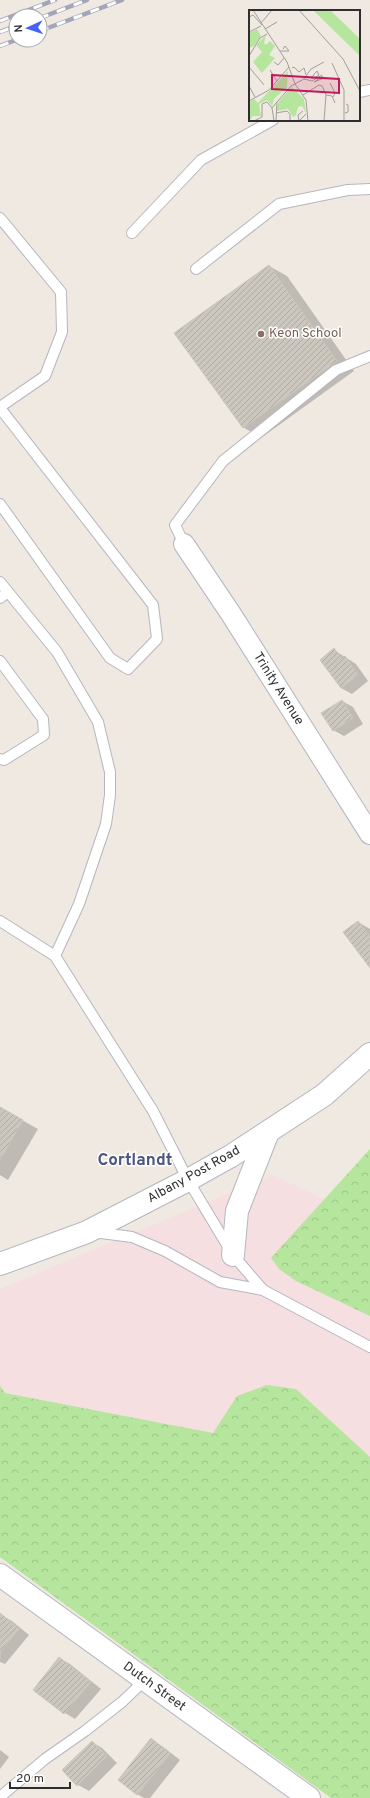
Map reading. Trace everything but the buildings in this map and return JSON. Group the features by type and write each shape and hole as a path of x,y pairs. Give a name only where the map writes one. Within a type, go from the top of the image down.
{"main road":[{"name":"Albany Post Road","path":"0,1264 87,1232 231,1156 324,1095 370,1054"},
{"path":"233,1255 237,1211 268,1132"},
{"name":"Dutch Street","path":"0,1575 309,1798"}],"street":[{"name":"Trinity Avenue","path":"184,544 370,834"}],"lane":[{"path":"360,92 370,90"},
{"path":"132,233 201,160 271,121"},
{"path":"196,269 279,204 348,190 370,189"},
{"path":"0,218 61,292 62,332 45,376 0,407 153,605 157,639 128,669 110,658 0,504"},
{"path":"184,544 175,525 222,461 336,370 370,356"},
{"path":"0,582 4,595 61,659 98,722 110,772 110,795 106,824 79,904 56,956"},
{"path":"0,661 43,719 44,735 4,760 0,760"},
{"path":"0,922 56,956 153,1111 188,1180 233,1255 263,1290"},
{"path":"87,1232 132,1237 165,1251 220,1282 263,1290 370,1347"},
{"path":"0,1797 45,1759 85,1731 122,1702 145,1680"}],"shaded area":[{"path":"273,1175 370,1221 370,1798 0,1552 0,1289"}],"green space":[{"path":"370,1149 370,1316 296,1281 279,1269 271,1258"},
{"path":"267,1385 296,1389 370,1457 370,1798 331,1798 0,1557 0,1386 5,1393 213,1433 237,1396"}],"railway":[{"path":"0,21 55,0"},
{"path":"48,15 87,0"},
{"path":"48,28 122,0"},
{"path":"0,32 8,29"},
{"path":"0,46 8,43"}],"place":[{"name":"Keon School","path":"261,334"}],"district":[{"name":"Cortlandt","path":"135,1161"}]}
